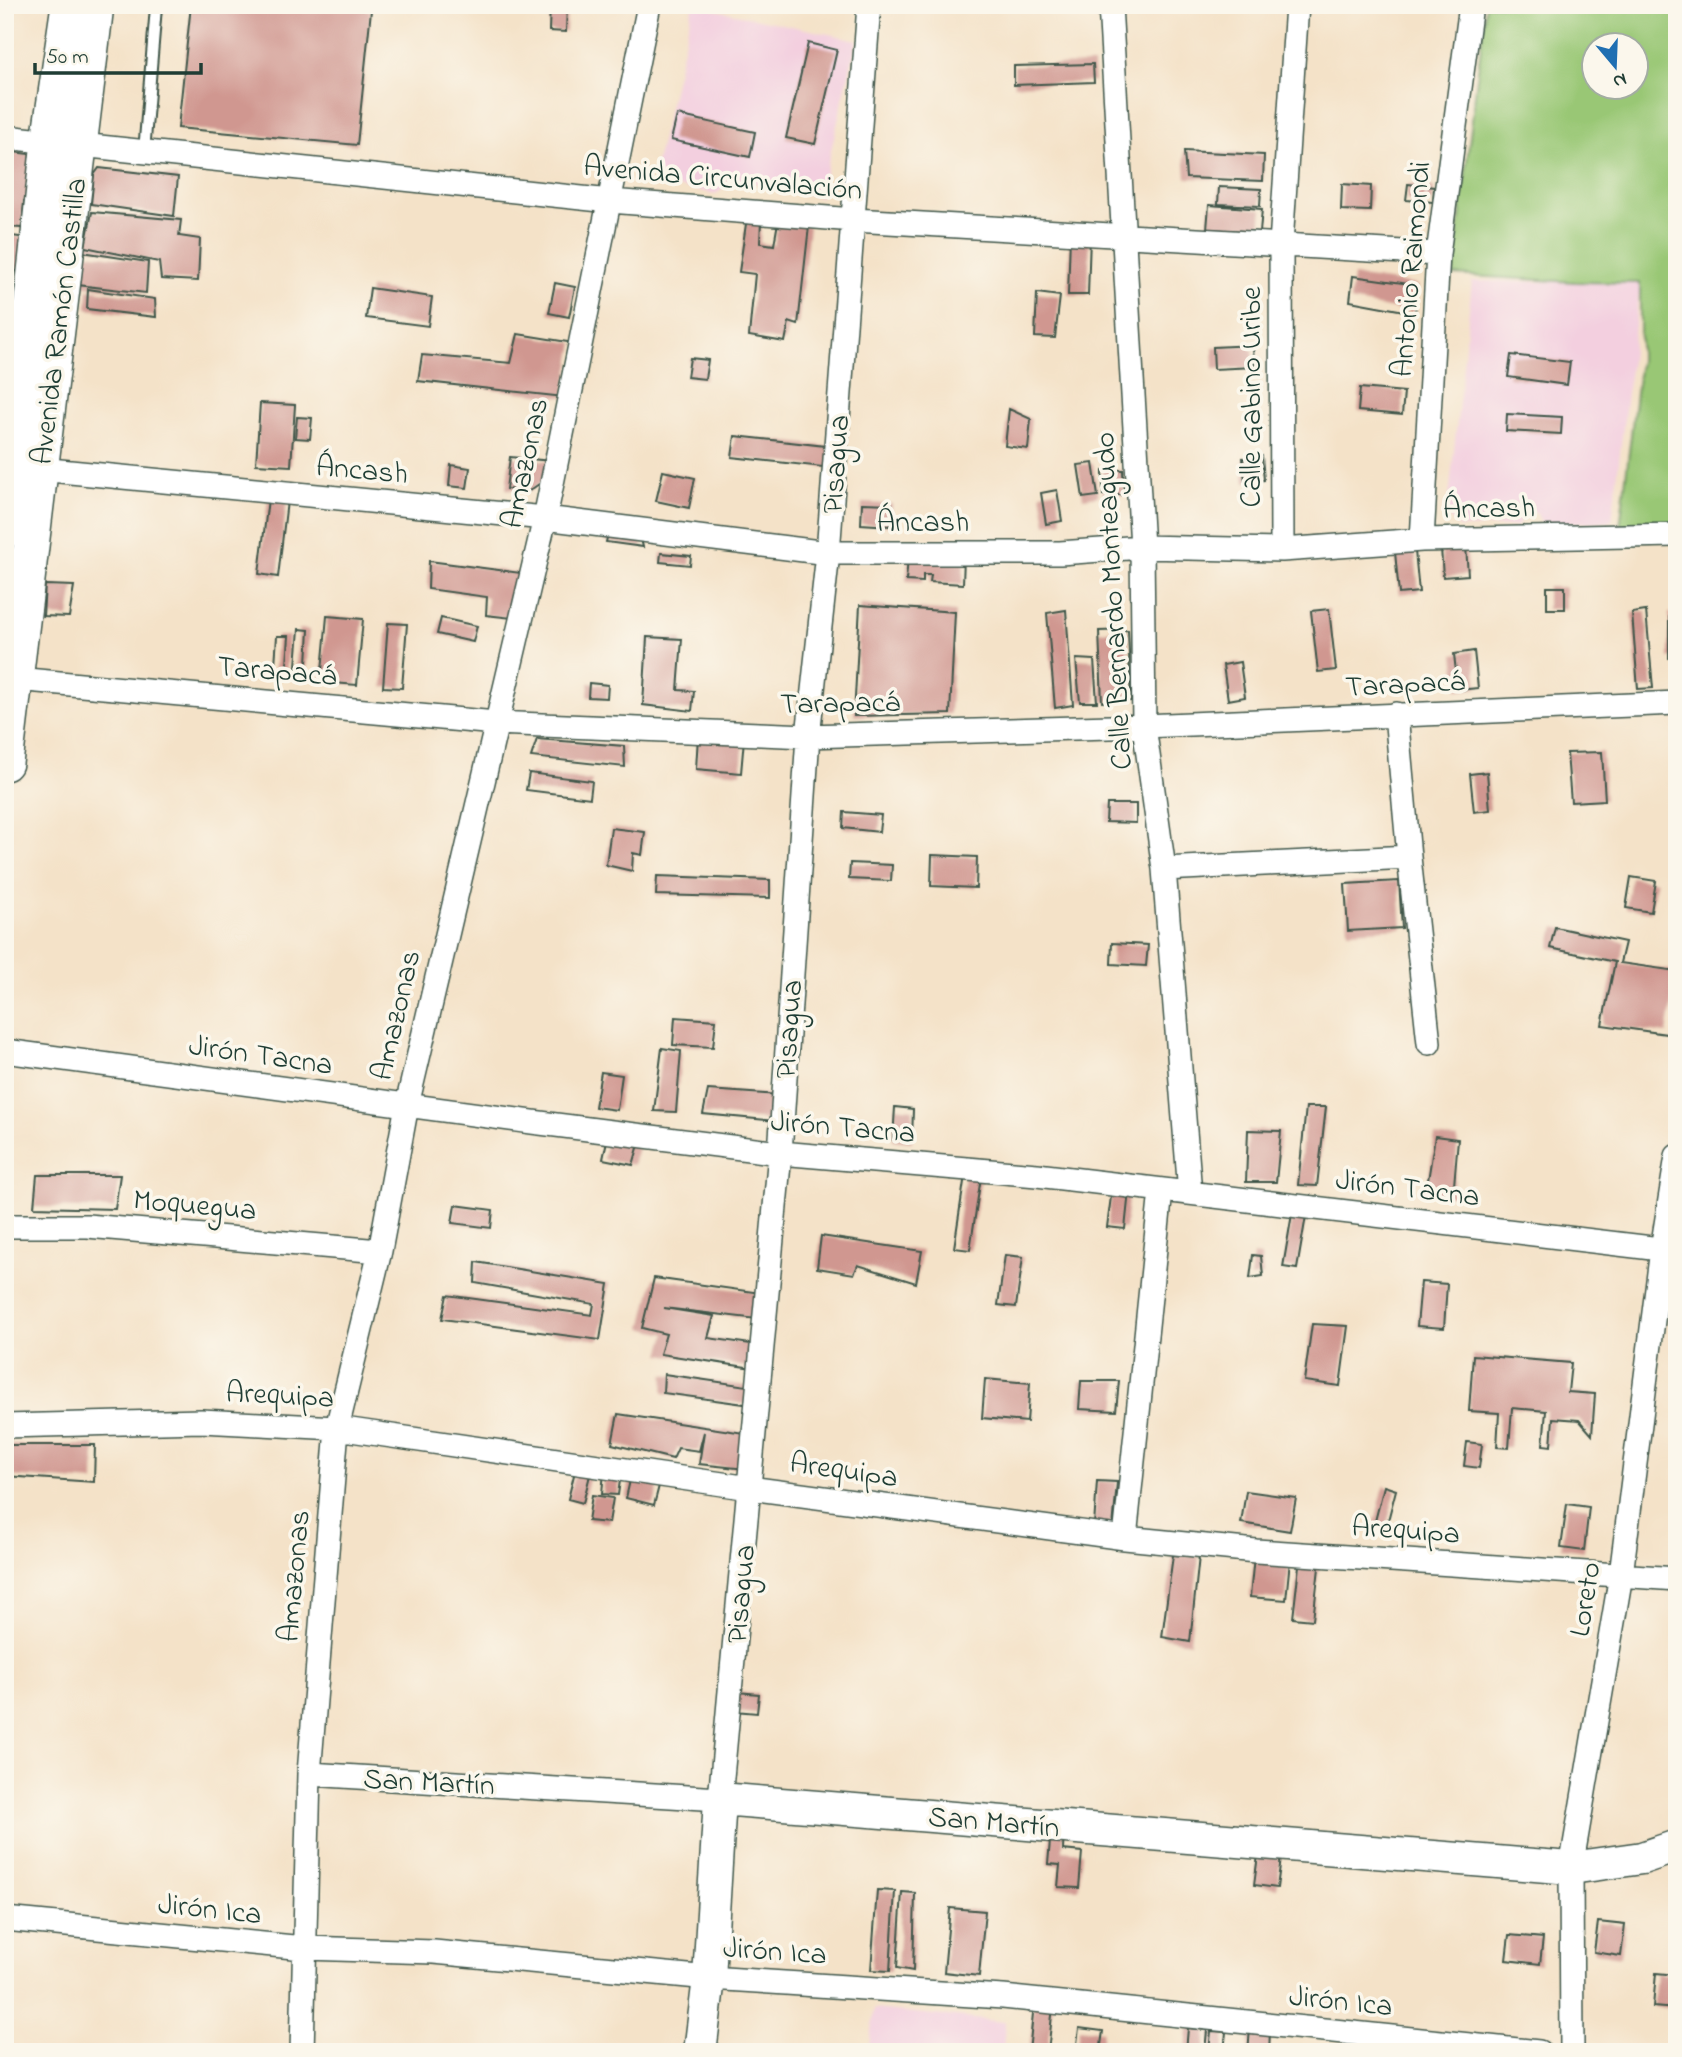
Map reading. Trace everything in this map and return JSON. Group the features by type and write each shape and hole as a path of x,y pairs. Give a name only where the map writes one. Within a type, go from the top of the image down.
{"main road":[{"name":"Avenida Ramón Castilla","path":"64,144 69,5"},
{"name":"Avenida Ramón Castilla","path":"5,763 19,467 34,292 96,5"},
{"name":"Avenida Ramón Castilla","path":"5,527 19,467"}],"street":[{"name":"Amazonas","path":"302,2052 309,1774 337,1428 380,1251 407,1105 545,518 649,5"},
{"name":"Pisagua","path":"700,2052 709,1978 720,1799 780,1153 808,736 828,553 869,5"},
{"name":"Calle Bernardo Monteagudo","path":"1110,5 1142,547 1144,726 1164,869 1190,1193"},
{"name":"Calle Gabino Uribe","path":"1282,550 1281,244 1297,5"},
{"name":"Antonio Raimondi","path":"1422,540 1438,254 1471,5"},
{"name":"Avenida Circunvalación","path":"5,137 610,201 854,220 1438,254"},
{"name":"Áncash","path":"19,467 545,518 828,553 1060,553 1142,547 1282,550 1422,540 1677,535"},
{"name":"Tarapacá","path":"10,678 496,723 808,736 1144,726 1677,703"},
{"path":"1396,714 1429,1043"},
{"path":"1164,869 1409,857"},
{"name":"Jirón Tacna","path":"5,1051 780,1153 1037,1175 1670,1250"},
{"name":"Loreto","path":"1572,2052 1571,1868 1621,1575 1670,1250 1677,1156"},
{"path":"1125,1538 1161,1191"},
{"name":"Moquegua","path":"5,1226 87,1226 380,1251"},
{"name":"Arequipa","path":"5,1426 201,1422 337,1428 750,1488 1125,1538 1256,1551 1677,1579"},
{"name":"San Martín","path":"309,1774 720,1799 1571,1868 1642,1858 1677,1846"},
{"name":"Jirón Ica","path":"5,1919 304,1948 434,1952 709,1978 1003,1997 1539,2052"}],"lane":[{"path":"145,152 156,7"}],"shaded area":[{"path":"693,5 857,40 820,197 728,177 724,188 716,194 662,184 653,176"},
{"path":"1472,281 1640,283 1612,521 1542,524 1536,512 1522,513 1518,526 1459,528 1447,516"},
{"path":"874,2009 1005,2022 1003,2052 868,2052"}],"green space":[{"path":"1486,5 1677,5 1677,524 1620,527 1640,360 1640,283 1453,275"}],"building":[{"path":"191,5 326,5 371,10 357,145 178,128"},
{"path":"550,5 567,5 566,32 549,31"},
{"path":"808,43 837,50 815,144 786,138"},
{"path":"1093,64 1094,82 1014,85 1014,66"},
{"path":"677,115 755,132 750,157 671,140"},
{"path":"5,151 37,155 30,202 24,201 22,228 5,227"},
{"path":"1184,151 1264,155 1263,181 1186,178"},
{"path":"99,168 178,177 174,216 91,204 94,175"},
{"path":"1342,184 1371,186 1370,211 1341,210"},
{"path":"1408,184 1434,187 1433,202 1406,200"},
{"path":"1219,187 1261,189 1260,206 1218,204"},
{"path":"1209,205 1262,209 1260,232 1207,229"},
{"path":"92,212 181,220 179,236 200,239 198,281 161,279 159,262 85,247"},
{"path":"747,217 761,220 760,243 774,245 778,222 809,226 798,325 789,322 785,342 749,336 755,274 739,272"},
{"path":"5,235 27,238 23,272 5,270"},
{"path":"1070,237 1090,237 1088,295 1068,295"},
{"path":"82,252 148,262 146,293 78,285"},
{"path":"1353,276 1417,285 1415,313 1350,301"},
{"path":"555,283 575,287 569,317 549,313"},
{"path":"370,288 432,297 428,326 366,318"},
{"path":"88,289 155,299 156,317 87,309"},
{"path":"1037,293 1060,296 1055,338 1035,337"},
{"path":"518,334 574,343 564,397 418,381 422,355 511,363"},
{"path":"1253,345 1254,367 1214,369 1213,347"},
{"path":"1511,355 1570,362 1567,385 1508,377"},
{"path":"690,358 708,360 705,379 687,377"},
{"path":"1360,388 1404,392 1402,415 1358,411"},
{"path":"260,403 295,405 291,466 256,464"},
{"path":"1009,409 1031,419 1028,449 1005,446"},
{"path":"1507,414 1562,417 1561,434 1506,431"},
{"path":"297,417 312,418 310,439 295,438"},
{"path":"735,436 834,447 832,468 732,457"},
{"path":"1262,456 1264,480 1245,482 1243,458"},
{"path":"510,457 551,461 549,477 529,491 506,489"},
{"path":"1093,463 1098,496 1083,498 1078,465"},
{"path":"451,465 470,468 467,488 449,486"},
{"path":"1103,470 1123,470 1124,495 1103,495"},
{"path":"663,471 695,478 689,508 656,501"},
{"path":"1057,490 1062,521 1046,524 1041,493"},
{"path":"268,499 287,501 278,577 259,574"},
{"path":"862,503 892,504 890,526 861,524"},
{"path":"608,534 641,539 643,547 606,542"},
{"path":"1466,546 1468,575 1443,577 1441,548"},
{"path":"1415,551 1419,592 1399,594 1395,552"},
{"path":"661,553 691,556 690,565 660,562"},
{"path":"964,557 963,584 930,582 931,575 923,575 923,582 906,581 908,558"},
{"path":"429,561 521,573 512,618 486,615 487,597 428,589"},
{"path":"45,585 74,586 69,617 43,616"},
{"path":"1547,587 1565,587 1565,609 1547,609"},
{"path":"860,605 955,612 950,714 854,716"},
{"path":"1329,609 1336,670 1318,672 1311,611"},
{"path":"1066,610 1073,705 1055,708 1047,613"},
{"path":"1646,611 1653,688 1638,689 1632,613"},
{"path":"1669,613 1677,614 1677,659 1669,658"},
{"path":"327,616 363,619 357,685 321,682"},
{"path":"441,618 477,626 473,642 437,634"},
{"path":"388,623 407,624 402,688 383,687"},
{"path":"299,629 309,630 306,679 295,678"},
{"path":"1128,630 1131,701 1102,702 1099,631"},
{"path":"277,636 289,636 286,679 274,679"},
{"path":"647,637 682,639 678,690 694,691 692,711 643,705"},
{"path":"1474,651 1478,688 1458,690 1454,654"},
{"path":"1076,659 1094,660 1097,702 1080,702"},
{"path":"1240,662 1245,697 1228,700 1223,665"},
{"path":"589,683 608,685 607,698 588,697"},
{"path":"698,736 744,739 741,773 696,769"},
{"path":"537,739 624,746 625,767 531,757"},
{"path":"1602,752 1605,800 1571,802 1567,753"},
{"path":"1487,772 1490,810 1474,812 1470,774"},
{"path":"529,773 592,781 590,798 526,790"},
{"path":"1107,804 1136,804 1136,823 1106,822"},
{"path":"844,812 881,815 879,832 843,828"},
{"path":"611,828 645,832 642,855 633,853 632,871 606,865"},
{"path":"932,855 977,857 976,888 931,886"},
{"path":"850,863 892,865 891,881 849,879"},
{"path":"657,876 770,880 770,898 656,895"},
{"path":"1631,877 1656,881 1651,912 1626,908"},
{"path":"1399,881 1402,928 1348,931 1345,884"},
{"path":"1555,927 1625,942 1620,963 1677,971 1667,1034 1602,1025 1615,962 1550,948"},
{"path":"1112,943 1148,945 1146,966 1111,964"},
{"path":"675,1017 716,1020 713,1047 673,1045"},
{"path":"662,1048 681,1051 676,1112 654,1111"},
{"path":"601,1072 622,1075 617,1110 595,1107"},
{"path":"708,1090 779,1095 776,1121 703,1114"},
{"path":"895,1107 913,1109 912,1142 893,1140"},
{"path":"1306,1107 1326,1107 1317,1186 1298,1185"},
{"path":"1248,1130 1281,1131 1276,1182 1246,1182"},
{"path":"608,1136 640,1141 633,1165 603,1159"},
{"path":"1435,1136 1458,1139 1453,1197 1426,1193"},
{"path":"37,1175 120,1175 115,1209 34,1207"},
{"path":"965,1175 981,1177 970,1250 954,1248"},
{"path":"1112,1189 1129,1191 1125,1229 1107,1227"},
{"path":"455,1205 493,1210 491,1228 452,1223"},
{"path":"1292,1214 1306,1216 1297,1269 1283,1267"},
{"path":"821,1236 922,1251 916,1283 858,1265 854,1274 817,1268"},
{"path":"1005,1255 1023,1257 1016,1307 998,1305"},
{"path":"1253,1255 1261,1256 1263,1276 1250,1278"},
{"path":"476,1262 609,1284 600,1340 442,1319 447,1295 592,1315 594,1304 475,1283"},
{"path":"654,1278 761,1293 757,1319 664,1308 714,1316 708,1338 758,1345 753,1368 660,1354 666,1334 642,1328"},
{"path":"1421,1282 1447,1284 1444,1328 1417,1326"},
{"path":"1312,1324 1348,1326 1340,1386 1304,1381"},
{"path":"1473,1355 1571,1363 1568,1392 1595,1394 1592,1435 1579,1420 1553,1418 1551,1446 1543,1445 1546,1411 1512,1408 1509,1448 1497,1447 1499,1413 1469,1411"},
{"path":"664,1374 754,1387 752,1405 663,1393"},
{"path":"985,1379 1030,1383 1027,1422 982,1418"},
{"path":"1081,1381 1119,1381 1116,1411 1079,1409"},
{"path":"618,1414 751,1434 746,1469 699,1464 704,1432 699,1451 678,1448 673,1459 612,1444"},
{"path":"1467,1442 1482,1444 1479,1468 1464,1466"},
{"path":"5,1445 95,1445 94,1482 5,1476"},
{"path":"575,1471 590,1475 583,1503 568,1499"},
{"path":"604,1471 621,1473 618,1495 602,1494"},
{"path":"631,1476 660,1482 654,1505 626,1498"},
{"path":"1097,1481 1117,1482 1113,1528 1094,1526"},
{"path":"1384,1486 1396,1490 1386,1528 1374,1525"},
{"path":"1246,1491 1296,1498 1290,1531 1241,1523"},
{"path":"592,1495 613,1498 609,1523 588,1521"},
{"path":"1567,1504 1589,1507 1584,1551 1561,1548"},
{"path":"1173,1555 1199,1556 1190,1642 1162,1637"},
{"path":"1254,1556 1290,1560 1286,1600 1250,1597"},
{"path":"1300,1557 1320,1559 1313,1620 1293,1618"},
{"path":"737,1692 759,1694 757,1713 735,1711"},
{"path":"1051,1829 1064,1830 1063,1850 1082,1852 1079,1888 1058,1887 1060,1865 1048,1864"},
{"path":"1258,1855 1281,1858 1277,1888 1254,1885"},
{"path":"877,1890 895,1891 890,1971 871,1970"},
{"path":"902,1892 915,1893 913,1971 897,1968"},
{"path":"950,1908 985,1911 979,1976 944,1972"},
{"path":"1598,1922 1625,1925 1621,1956 1594,1952"},
{"path":"1509,1935 1543,1938 1540,1964 1506,1960"},
{"path":"1656,1973 1677,1975 1677,2009 1653,2007"},
{"path":"1034,2004 1053,2006 1048,2052 1029,2052"},
{"path":"1079,2028 1103,2031 1100,2052 1076,2052"},
{"path":"1188,2028 1207,2030 1205,2052 1186,2052"},
{"path":"1250,2029 1270,2031 1269,2052 1248,2052"},
{"path":"1211,2031 1226,2032 1224,2052 1209,2052"}]}
